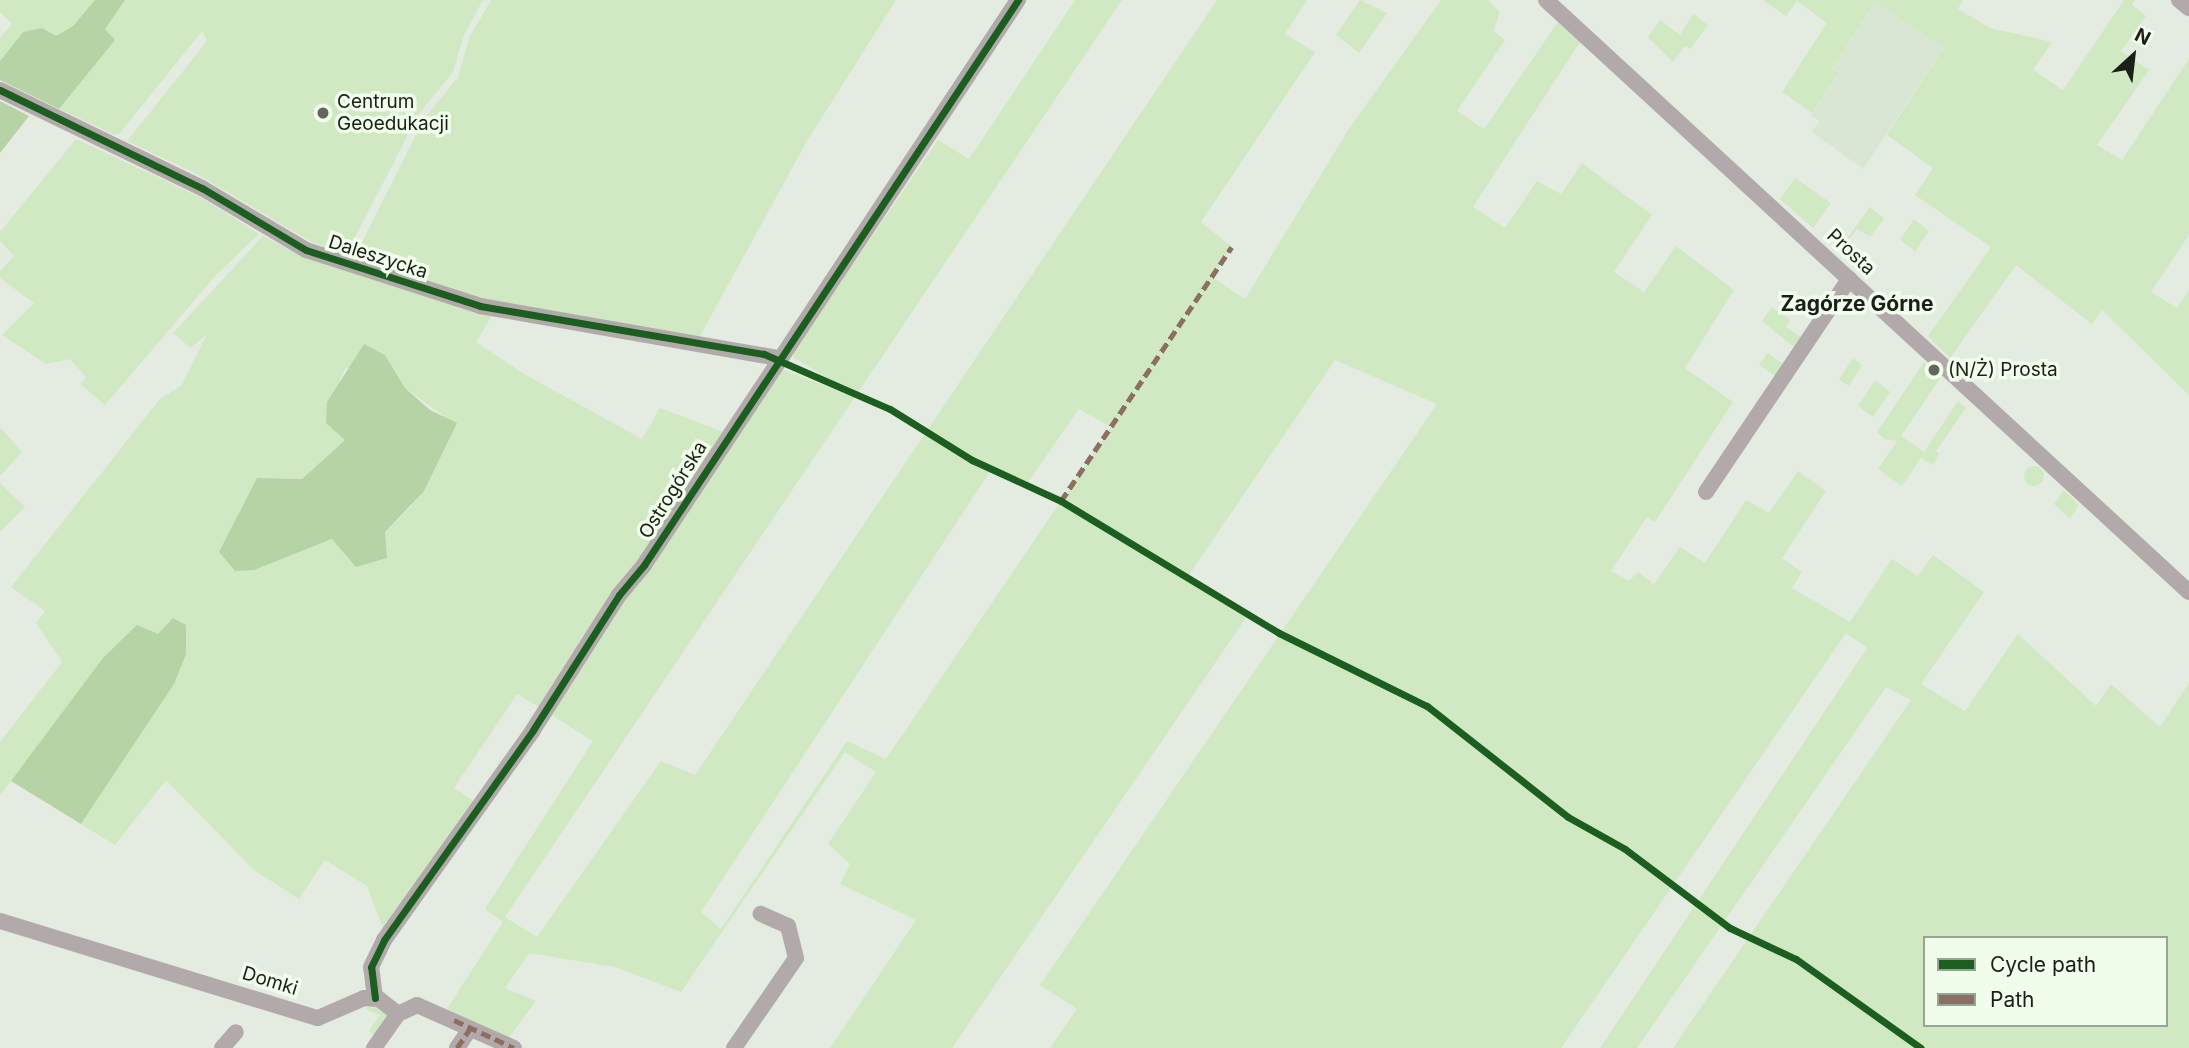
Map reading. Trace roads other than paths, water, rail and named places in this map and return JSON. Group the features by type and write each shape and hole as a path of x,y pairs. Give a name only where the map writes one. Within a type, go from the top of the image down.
{"street":[{"name":"Ostrogórska","path":"375,998 370,973 378,950 533,730 1018,0"},
{"name":"Prosta","path":"1546,0 2189,592"},
{"path":"2179,0 2189,8"},
{"name":"Daleszycka","path":"0,90 202,188 306,250 480,306 778,358"},
{"path":"1706,492 1849,279"},
{"path":"734,1048 796,958 788,926 761,914"},
{"name":"Domki","path":"0,921 318,1018 330,1016 356,999 375,998"},
{"path":"375,998 398,1014"},
{"path":"374,1048 398,1014 410,1007 426,1006 514,1048"},
{"path":"457,1048 470,1029"},
{"path":"222,1048 236,1032"}],"place":[{"name":"Centrum Geoedukacji","path":"323,113"},
{"name":"(N/Ż) Prosta","path":"1934,370"}],"district":[{"name":"Zagórze Górne","path":"1857,304"}]}
